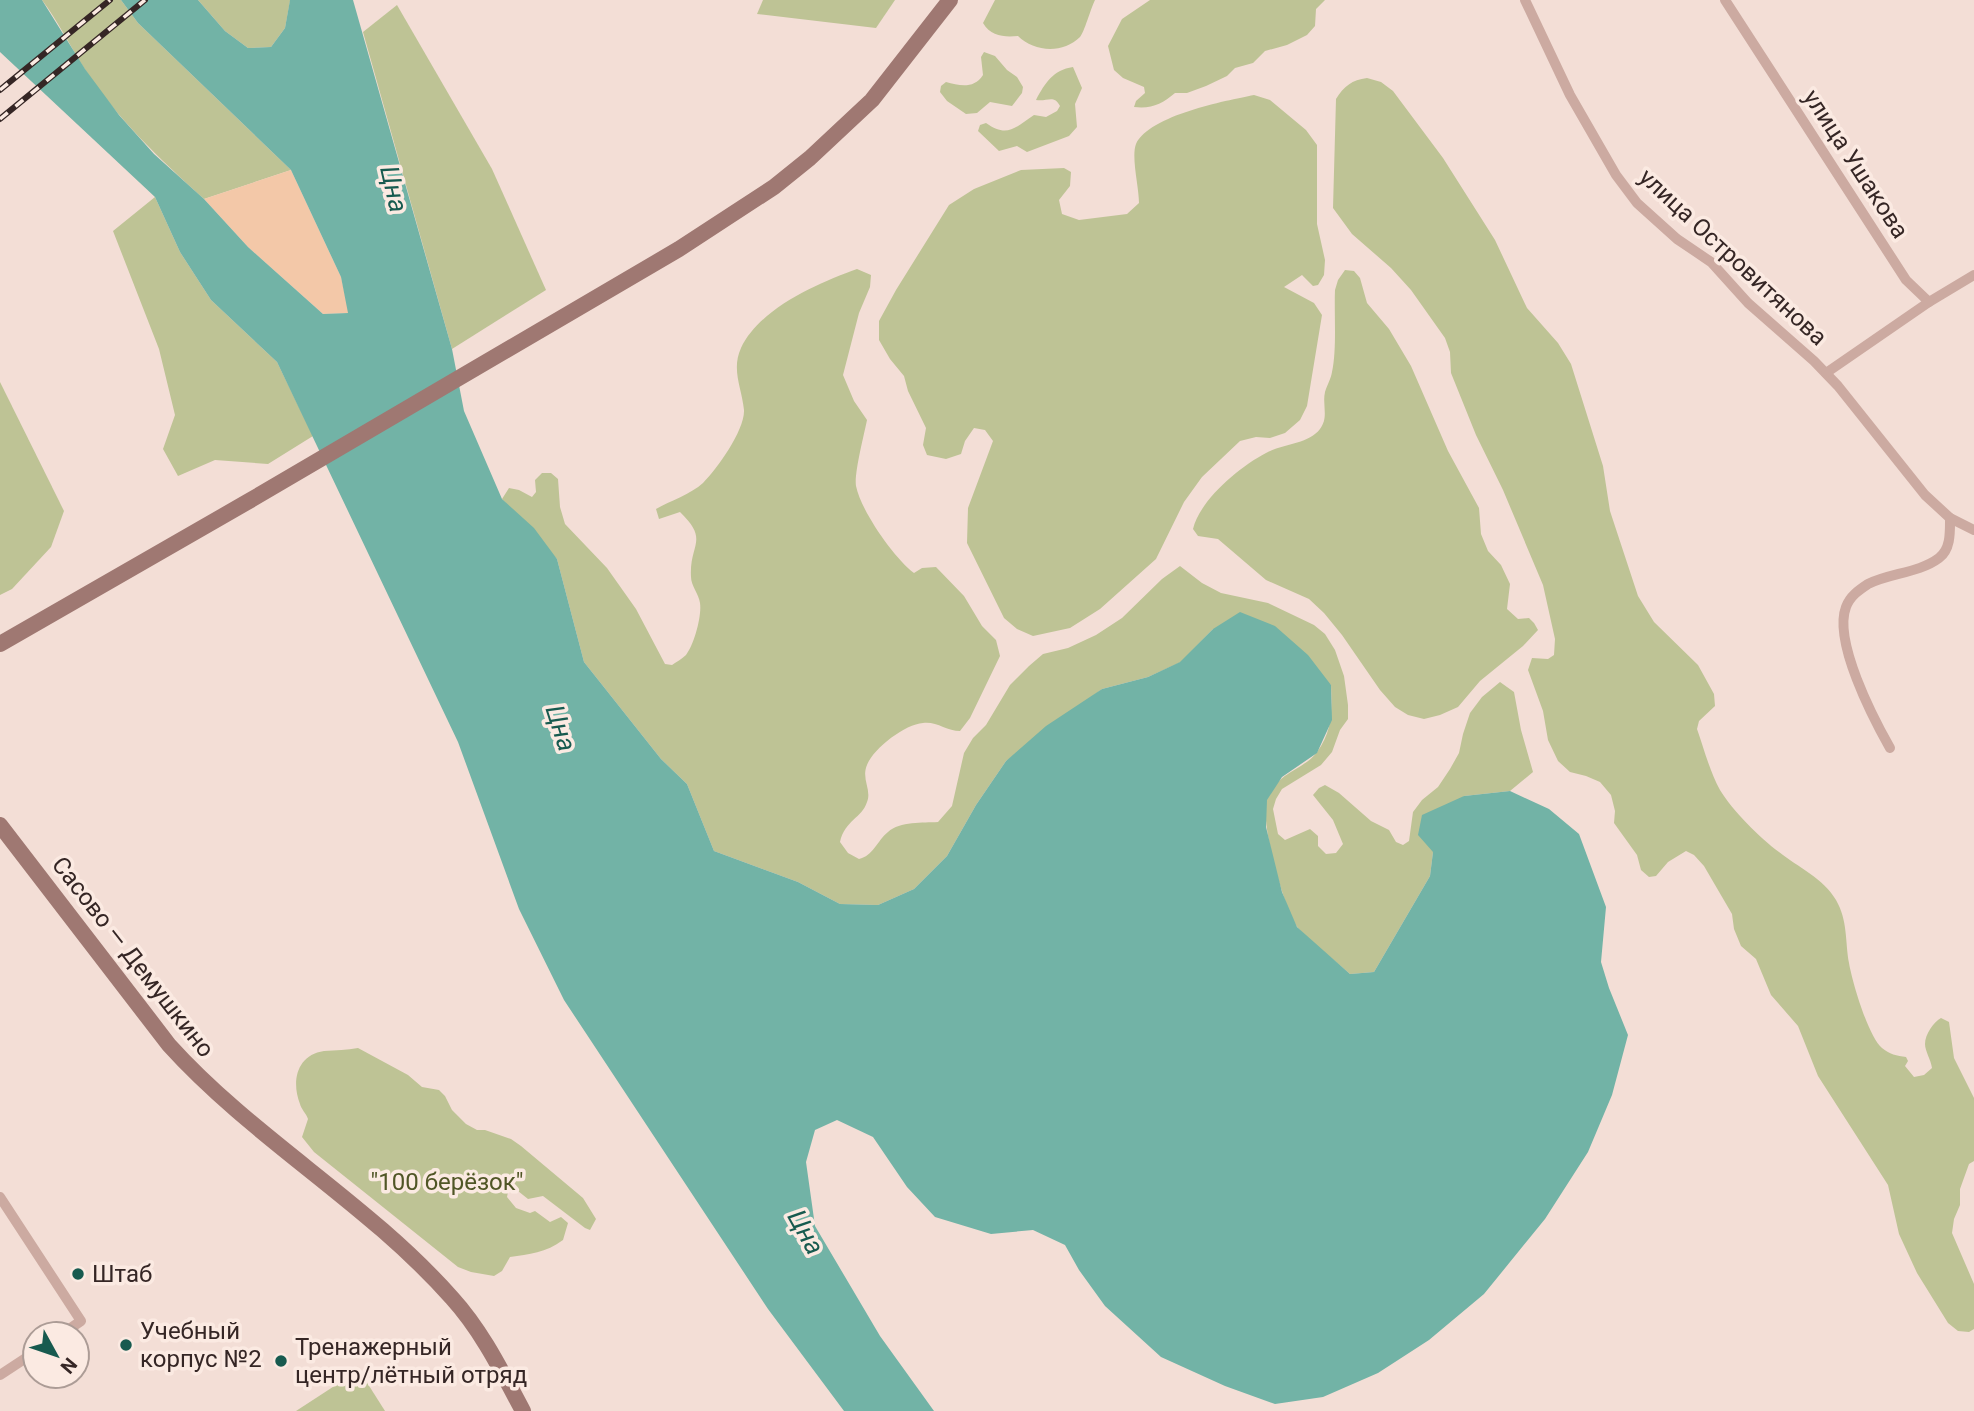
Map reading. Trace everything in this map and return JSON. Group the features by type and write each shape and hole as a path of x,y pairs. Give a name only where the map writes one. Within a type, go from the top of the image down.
{"street":[{"path":"0,644 594,299 774,187 810,158 872,100 950,0"},
{"name":"улица Островитянова","path":"1525,0 1570,95 1626,191 1660,225 1716,268 1748,303 1826,373 1925,495 1950,518 1974,530"},
{"name":"улица Ушакова","path":"1725,0 1906,280 1929,302"},
{"path":"1826,373 1929,302 1974,275"},
{"path":"1891,748 1871,716 1847,651 1844,614 1851,597 1865,586 1924,566 1939,558 1947,549 1950,518"},
{"name":"Сасово — Демушкино","path":"0,825 169,1045 197,1076 231,1108 358,1211 427,1271 454,1299 491,1352 523,1411"},
{"path":"0,1197 80,1320"},
{"path":"0,1375 21,1361"}],"green space":[{"path":"42,0 121,0 138,23 291,170 204,199 155,153 110,104"},
{"path":"198,0 290,1 285,28 271,47 248,48 225,31"},
{"path":"763,0 895,0 876,28 757,14"},
{"path":"995,0 1095,0 1080,37 1065,46 1049,49 1032,45 1018,36 994,34 986,28 983,23"},
{"path":"1150,0 1325,0 1316,9 1315,26 1307,35 1287,45 1265,51 1253,63 1235,68 1227,76 1206,86 1187,93 1175,93 1161,103 1151,106 1134,107 1136,101 1145,93 1144,87 1123,78 1114,70 1108,46 1122,19"},
{"path":"397,5 492,169 546,290 452,349 363,32"},
{"path":"984,52 995,56 1017,77 1023,87 1022,93 1012,106 990,102 977,113 966,114 947,101 940,92 941,86 946,82 956,85 975,83 983,75 981,57"},
{"path":"1073,67 1082,88 1075,104 1077,127 1069,136 1027,152 1017,146 999,151 978,131 980,125 986,123 1000,130 1011,130 1034,115 1046,117 1057,111 1060,106 1055,100 1036,100 1050,78"},
{"path":"1367,78 1381,82 1393,91 1443,158 1495,240 1527,308 1558,343 1571,364 1603,466 1610,511 1638,596 1654,622 1698,665 1714,694 1715,706 1699,721 1697,729 1720,790 1755,832 1818,880 1836,900 1844,923 1849,963 1857,995 1871,1032 1882,1048 1906,1057 1908,1061 1905,1066 1914,1077 1924,1075 1932,1068 1925,1047 1928,1032 1941,1018 1949,1022 1954,1058 1974,1098 1974,1161 1969,1164 1960,1189 1960,1205 1952,1233 1974,1284 1974,1329 1969,1332 1958,1331 1948,1323 1917,1273 1899,1234 1888,1185 1818,1076 1798,1026 1771,995 1756,959 1741,946 1734,929 1732,914 1704,866 1686,851 1668,862 1656,876 1649,877 1641,870 1637,855 1614,823 1615,811 1611,795 1600,782 1570,772 1558,761 1548,740 1543,711 1528,670 1532,658 1548,659 1554,655 1555,639 1543,585 1451,373 1450,352 1445,338 1411,290 1391,268 1352,234 1333,208 1336,99 1349,84"},
{"path":"1254,95 1270,100 1306,130 1317,145 1317,224 1325,260 1324,275 1318,285 1313,286 1302,275 1284,287 1314,303 1322,315 1307,406 1300,420 1285,433 1270,438 1256,437 1240,441 1202,477 1184,502 1156,559 1100,609 1070,628 1033,636 1017,629 1004,618 967,543 968,508 993,441 985,430 974,428 965,441 961,454 946,459 927,455 923,445 926,428 908,391 904,376 879,340 879,321 949,205 974,189 1021,170 1064,168 1071,172 1070,186 1059,200 1062,214 1079,220 1127,214 1139,203 1135,150 1144,134 1172,117"},
{"path":"155,197 180,252 211,300 277,362 313,436 268,464 215,460 178,476 163,449 175,415 159,349 113,231"},
{"path":"857,269 871,275 870,287 859,313 843,375 854,401 867,420 856,473 859,496 879,533 906,566 914,573 922,568 936,567 964,596 982,626 996,640 1000,656 970,718 960,731 932,723 916,724 890,738 870,759 865,770 867,802 849,824 840,842 848,853 859,859 871,852 893,828 912,823 938,822 952,806 964,753 973,738 986,725 1010,685 1043,654 1068,648 1096,635 1122,618 1162,579 1180,566 1221,593 1268,603 1314,625 1325,634 1335,650 1344,676 1348,719 1340,730 1332,752 1321,765 1282,789 1276,799 1273,809 1278,834 1285,840 1310,829 1318,836 1318,846 1326,854 1336,853 1343,844 1333,820 1313,795 1325,785 1339,793 1371,821 1389,830 1396,842 1403,845 1409,841 1413,812 1422,800 1438,787 1459,753 1470,713 1482,697 1500,682 1514,692 1533,772 1510,791 1464,796 1433,852 1430,876 1374,972 1350,974 1298,928 1280,885 1266,825 1265,810 1272,790 1284,777 1312,758 1326,736 1331,711 1331,685 1213,629 1181,662 1148,677 1102,689 1006,761 976,805 947,856 914,889 878,905 840,904 798,882 714,851 687,784 661,759 584,662 557,559 502,499 509,488 532,497 536,492 535,480 542,473 551,473 558,479 560,507 565,524 607,568 636,609 665,664 672,665 689,650 699,623 700,603 691,577 696,536 680,512 659,519 656,509 703,483 735,438 744,410 738,379 738,356 750,334 776,309 792,299"},
{"path":"1345,270 1354,271 1360,278 1367,303 1389,329 1411,366 1448,451 1479,508 1481,534 1488,551 1501,565 1510,584 1507,609 1518,619 1529,618 1538,630 1523,646 1480,681 1458,707 1424,719 1408,715 1395,707 1342,635 1309,599 1266,580 1218,539 1198,536 1193,529 1212,496 1244,467 1272,450 1309,438 1323,424 1325,392 1334,363 1335,290"},
{"path":"0,382 64,511 51,547 12,589 0,595"},
{"name":"\"100 берёзок\"","path":"358,1048 408,1075 422,1087 439,1090 452,1110 466,1124 477,1130 511,1139 521,1146 583,1198 596,1219 590,1230 543,1196 528,1199 512,1190 507,1197 516,1208 530,1213 535,1211 550,1222 561,1217 568,1223 563,1240 544,1250 510,1257 502,1271 494,1276 458,1267 314,1152 302,1137 308,1119 296,1087 298,1070 302,1063 315,1053"},
{"path":"359,1370 385,1411 296,1411"}],"sand":[{"path":"291,170 341,277 349,313 323,314 248,247 204,199"}],"water":[{"name":"Цна","path":"0,0 42,0 85,69 119,115 154,154 204,199 248,247 323,314 348,313 341,277 291,170 138,23 121,0 198,0 225,31 248,48 271,47 285,28 290,0 353,0 452,349 464,411 502,499 534,528 557,559 584,662 661,759 687,784 714,851 798,882 840,904 878,905 914,889 947,856 976,805 1006,761 1046,726 1102,689 1148,677 1180,662 1213,629 1240,612 1275,626 1308,655 1331,685 1332,720 1317,753 1282,777 1267,800 1266,827 1282,892 1297,927 1350,974 1374,972 1430,876 1433,852 1418,835 1422,815 1464,796 1510,791 1549,809 1579,834 1606,907 1601,962 1628,1035 1612,1095 1588,1152 1545,1219 1484,1294 1429,1340 1378,1373 1323,1397 1275,1404 1225,1386 1161,1357 1105,1306 1065,1245 1033,1230 991,1234 935,1217 907,1187 873,1137 837,1120 815,1130 806,1162 815,1226 880,1336 934,1411 844,1411 768,1309 564,1000 519,909 458,742 277,362 211,300 180,252 155,197 0,52"}],"railway":[{"path":"0,90 110,0"},
{"path":"0,119 145,0"}],"place":[{"name":"Штаб","path":"78,1274"},
{"name":"Учебный корпус №2","path":"126,1345"},
{"name":"Тренажерный центр/лётный отряд","path":"281,1361"}]}
